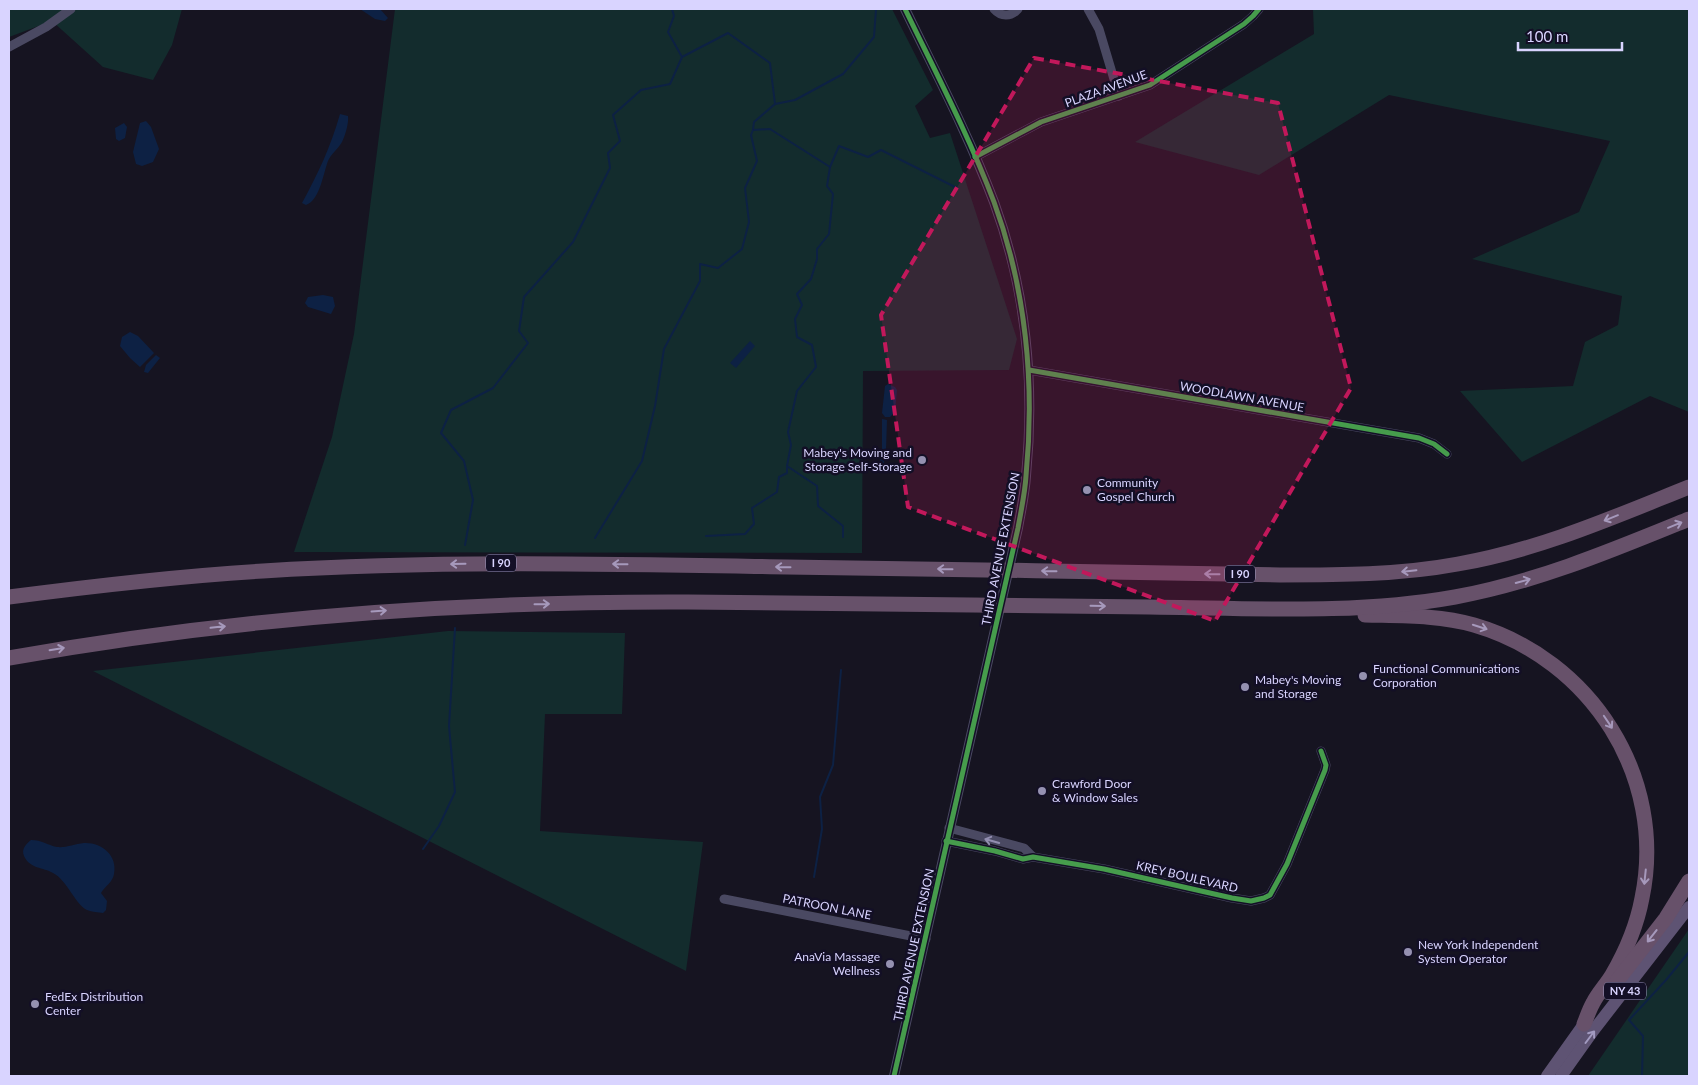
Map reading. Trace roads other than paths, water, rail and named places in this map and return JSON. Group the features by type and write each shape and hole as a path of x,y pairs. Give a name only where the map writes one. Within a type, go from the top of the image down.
{"highway":[{"name":"I 90","path":"9,597 225,573 378,566 571,563 1317,575 1379,574 1431,569 1479,560 1531,547 1689,487"},
{"path":"9,658 114,640 210,628 446,607 655,602 1242,608 1380,606 1441,599 1508,586 1556,571 1689,519"},
{"path":"1242,608 1294,614 1432,618 1472,624 1511,639 1540,654 1566,675 1590,699 1618,739 1636,781 1646,829 1646,863 1642,897 1627,946 1611,976 1593,1002 1584,1024"},
{"path":"1584,1024 1666,918 1689,881"}],"main road":[{"name":"NY 43","path":"1562,1076 1583,1045 1689,907"},
{"path":"1546,1076 1584,1024"}],"street":[{"path":"9,47 46,27 71,9"},
{"name":"THIRD AVENUE EXTENSION","path":"894,1076 1018,528 1029,447 1029,370 1022,310 1005,236 975,157 905,9"},
{"path":"994,9 998,13 1008,15 1018,9"},
{"path":"1088,9 1099,29 1119,96"},
{"name":"PLAZA AVENUE","path":"975,157 1041,122 1150,85 1244,24 1259,9"},
{"name":"WOODLAWN AVENUE","path":"1029,370 1419,438 1434,444 1446,454"},
{"name":"KREY BOULEVARD","path":"946,841 995,851 1023,860 1033,857 1104,869 1251,901 1264,898 1270,895 1287,864 1325,770 1326,765 1321,751"},
{"name":"KREY BOULEVARD","path":"950,828 1024,848 1033,857"},
{"name":"PATROON LANE","path":"724,899 926,939"}],"water":[{"path":"360,9 380,9 388,18 385,21 375,19"},
{"path":"340,114 348,116 344,136 328,161 315,198 306,205 302,203 324,160"},
{"path":"146,121 151,127 159,149 153,162 142,166 136,164 133,152 140,123"},
{"path":"124,123 127,127 125,138 119,141 116,139 115,128"},
{"path":"323,295 333,297 335,306 331,314 308,307 305,303 308,297"},
{"path":"130,332 138,336 154,353 140,367 120,346 122,337"},
{"path":"750,341 755,346 736,368 730,363"},
{"path":"156,355 160,358 148,373 144,372 146,365"},
{"path":"888,384 897,390 895,412 890,417 885,417 882,413 885,386"},
{"path":"882,419 887,420 886,450 883,469 880,470 882,448"},
{"path":"31,840 57,847 90,843 107,851 115,867 112,879 101,893 107,901 106,910 103,913 87,910 79,903 58,876 30,863 24,856 23,851"}],"waterway":[{"path":"672,9 674,16 668,32 682,57 728,33 770,63 775,104 754,122 753,130 770,129 830,167 827,186 833,194 829,234 817,249 817,259 811,279 797,294 802,305 795,319 797,337 812,345 816,367 797,391 788,432 791,445 787,466 817,486 818,506 843,526 843,537"},
{"path":"775,104 795,100 843,74 874,37 876,9"},
{"path":"465,545 473,500 464,461 441,433 451,410 493,388 528,343 519,331 524,297 573,242 610,168 608,153 620,141 613,115 641,90 670,84 682,57"},
{"path":"595,538 642,461 655,406 664,349 700,281 700,264 718,268 742,249 749,222 745,188 757,161 751,135 753,130"},
{"path":"830,167 839,146 868,157 881,150 957,188"},
{"path":"706,536 745,534 754,524 752,508 777,492 779,477 787,473 787,466"},
{"path":"423,849 439,826 455,792 449,726 455,628"},
{"path":"814,877 822,829 820,797 833,765 841,670"},
{"path":"1642,1076 1643,1036 1629,1020 1689,952"}],"place":[{"name":"Mabey's Moving and Storage Self-Storage","path":"922,460"},
{"name":"Community Gospel Church","path":"1087,490"},
{"name":"Functional Communications Corporation","path":"1363,676"},
{"name":"Mabey's Moving and Storage","path":"1245,687"},
{"name":"Crawford Door & Window Sales","path":"1042,791"},
{"name":"New York Independent System Operator","path":"1408,952"},
{"name":"AnaVia Massage Wellness","path":"890,964"},
{"name":"FedEx Distribution Center","path":"35,1004"}]}
